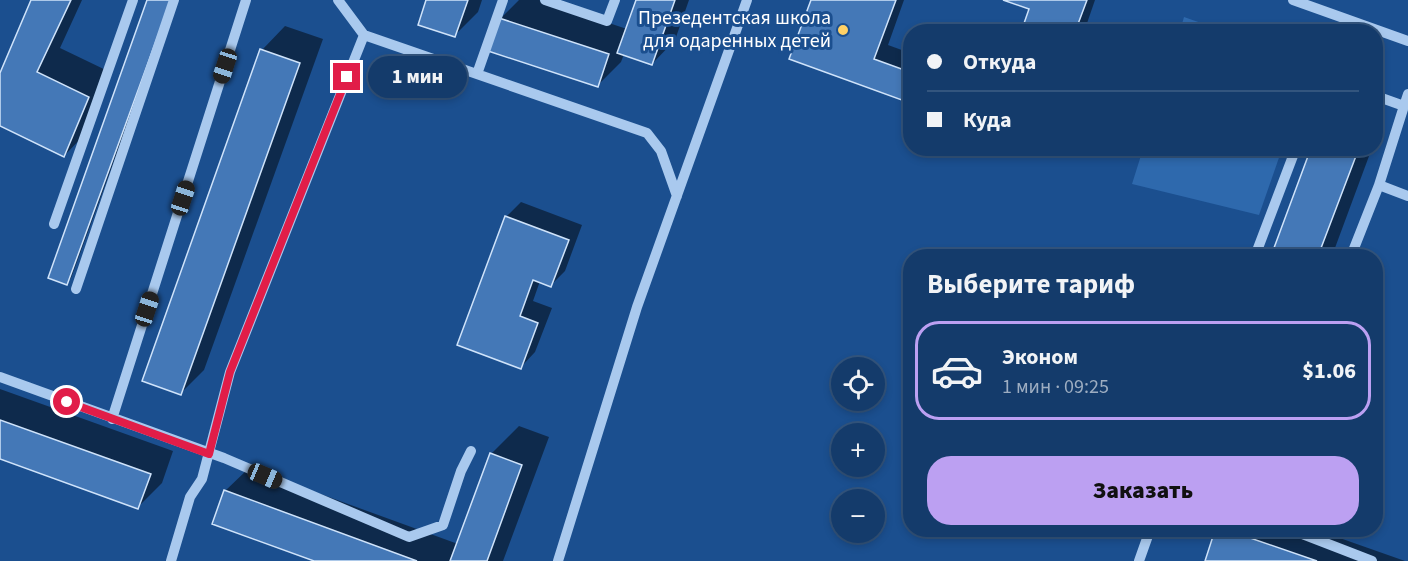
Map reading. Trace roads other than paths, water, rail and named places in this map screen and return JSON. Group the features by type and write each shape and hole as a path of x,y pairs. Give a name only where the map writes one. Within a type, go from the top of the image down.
{"street":[{"path":"54,224 133,0"},
{"path":"76,289 174,0"},
{"path":"112,419 246,0"},
{"path":"338,0 364,35 647,133 661,151 677,196"},
{"path":"477,74 503,0"},
{"path":"545,0 607,21 615,0"},
{"path":"558,561 637,307 747,0"},
{"path":"1293,0 1360,24"},
{"path":"1383,32 1408,41"},
{"path":"171,561 190,497 202,479 230,372 364,35"},
{"path":"1353,249 1379,185 1408,94"},
{"path":"1383,98 1404,106"},
{"path":"1258,249 1293,156"},
{"path":"1379,185 1408,196"},
{"path":"0,377 224,458 409,537 443,525 461,471 471,451"},
{"path":"1138,561 1147,537"},
{"path":"1310,537 1372,561"}],"place":[{"name":"Презедентская школа для одаренных детей","path":"843,30"}]}
